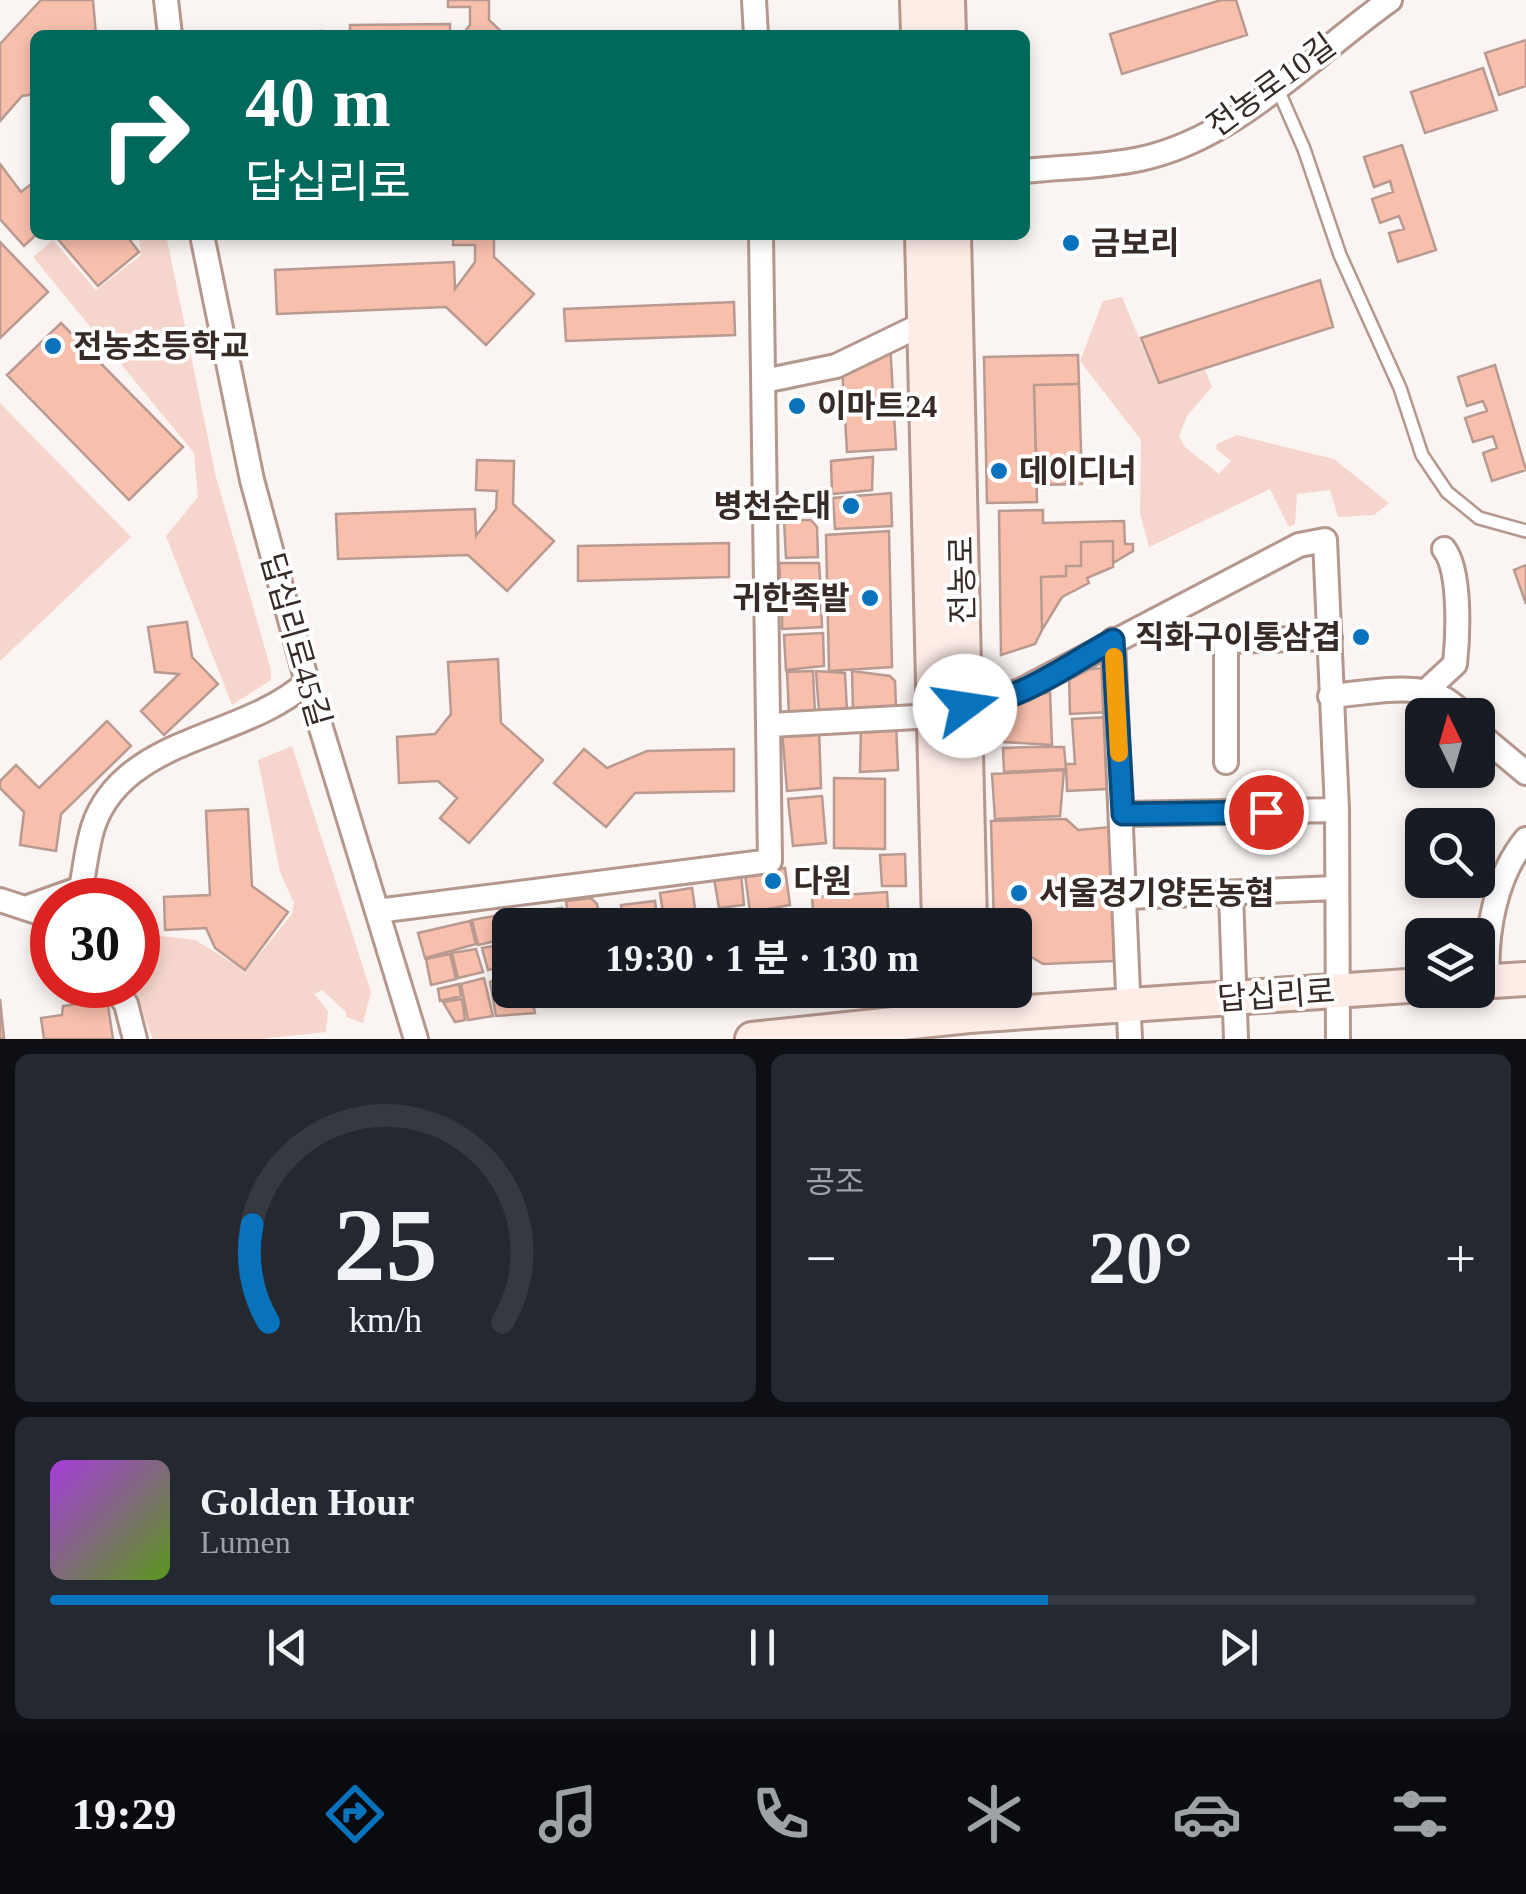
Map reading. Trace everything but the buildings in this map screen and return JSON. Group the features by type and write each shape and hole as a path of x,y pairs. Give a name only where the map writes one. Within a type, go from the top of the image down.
{"main road":[{"path":"917,0 918,30"},
{"path":"948,0 949,30"},
{"name":"전농로","path":"922,240 950,711 968,908"},
{"name":"전농로","path":"940,908 950,711 954,240"},
{"path":"1495,980 1526,979"},
{"name":"답십리로","path":"752,1039 954,1015 1405,986"}],"street":[{"path":"166,0 169,30"},
{"path":"754,0 756,30"},
{"name":"전농로10길","path":"1030,170 1140,159 1174,148 1236,117 1390,0"},
{"name":"답십리로45길","path":"203,240 252,480 307,682 416,1039"},
{"path":"377,911 770,861 762,240"},
{"path":"764,381 836,366 925,323"},
{"path":"771,725 950,711 985,704 1022,690 1299,544 1326,540 1337,810 1335,888 1341,990 1338,1039"},
{"path":"1428,688 1455,664 1458,638 1452,560 1444,549"},
{"path":"1226,762 1226,641 1330,638"},
{"path":"1113,640 1128,897 1130,1039"},
{"path":"24,908 81,888 94,824 115,789 156,756 286,702 307,682"},
{"path":"1330,696 1428,688 1447,698"},
{"path":"1495,746 1526,772"},
{"path":"1123,814 1337,810"},
{"path":"1492,918 1514,853 1526,839"},
{"path":"1128,897 1335,888"},
{"path":"1231,894 1236,1039"},
{"path":"0,900 30,910"},
{"path":"127,1008 135,1039"}],"lane":[{"path":"1276,86 1304,149 1340,255 1400,388 1422,455 1447,492 1479,518 1526,531"}],"shaded area":[{"path":"53,240 96,290 141,255 140,240 167,240 216,477 271,670 271,680 232,705 166,536 198,497 194,453 33,257"},
{"path":"1122,297 1158,384 1205,370 1212,387 1187,416 1179,436 1185,447 1219,474 1231,461 1216,449 1217,444 1237,435 1334,459 1389,503 1374,515 1338,517 1330,490 1297,494 1295,524 1289,527 1270,489 1149,547 1140,513 1141,440 1080,361 1103,301"},
{"path":"0,403 131,537 0,661"},
{"path":"292,746 371,992 363,1023 346,1017 346,1012 322,990 314,994 328,1011 326,1032 261,1039 153,1039 141,1008 160,1008 160,936 195,940 246,971 292,914 294,903 280,872 258,760"}],"slow traffic":[{"path":"1114,657 1119,753"}],"place":[{"name":"금보리","path":"1071,243"},
{"name":"전농초등학교","path":"53,346"},
{"name":"이마트24","path":"797,406"},
{"name":"데이디너","path":"999,471"},
{"name":"병천순대","path":"851,506"},
{"name":"귀한족발","path":"870,598"},
{"name":"직화구이통삼겹","path":"1361,637"},
{"name":"다원","path":"773,881"},
{"name":"서울경기양돈농협","path":"1019,893"}],"route":[{"path":"965,706 985,704 1022,690 1113,640 1123,814 1266,812"}]}
